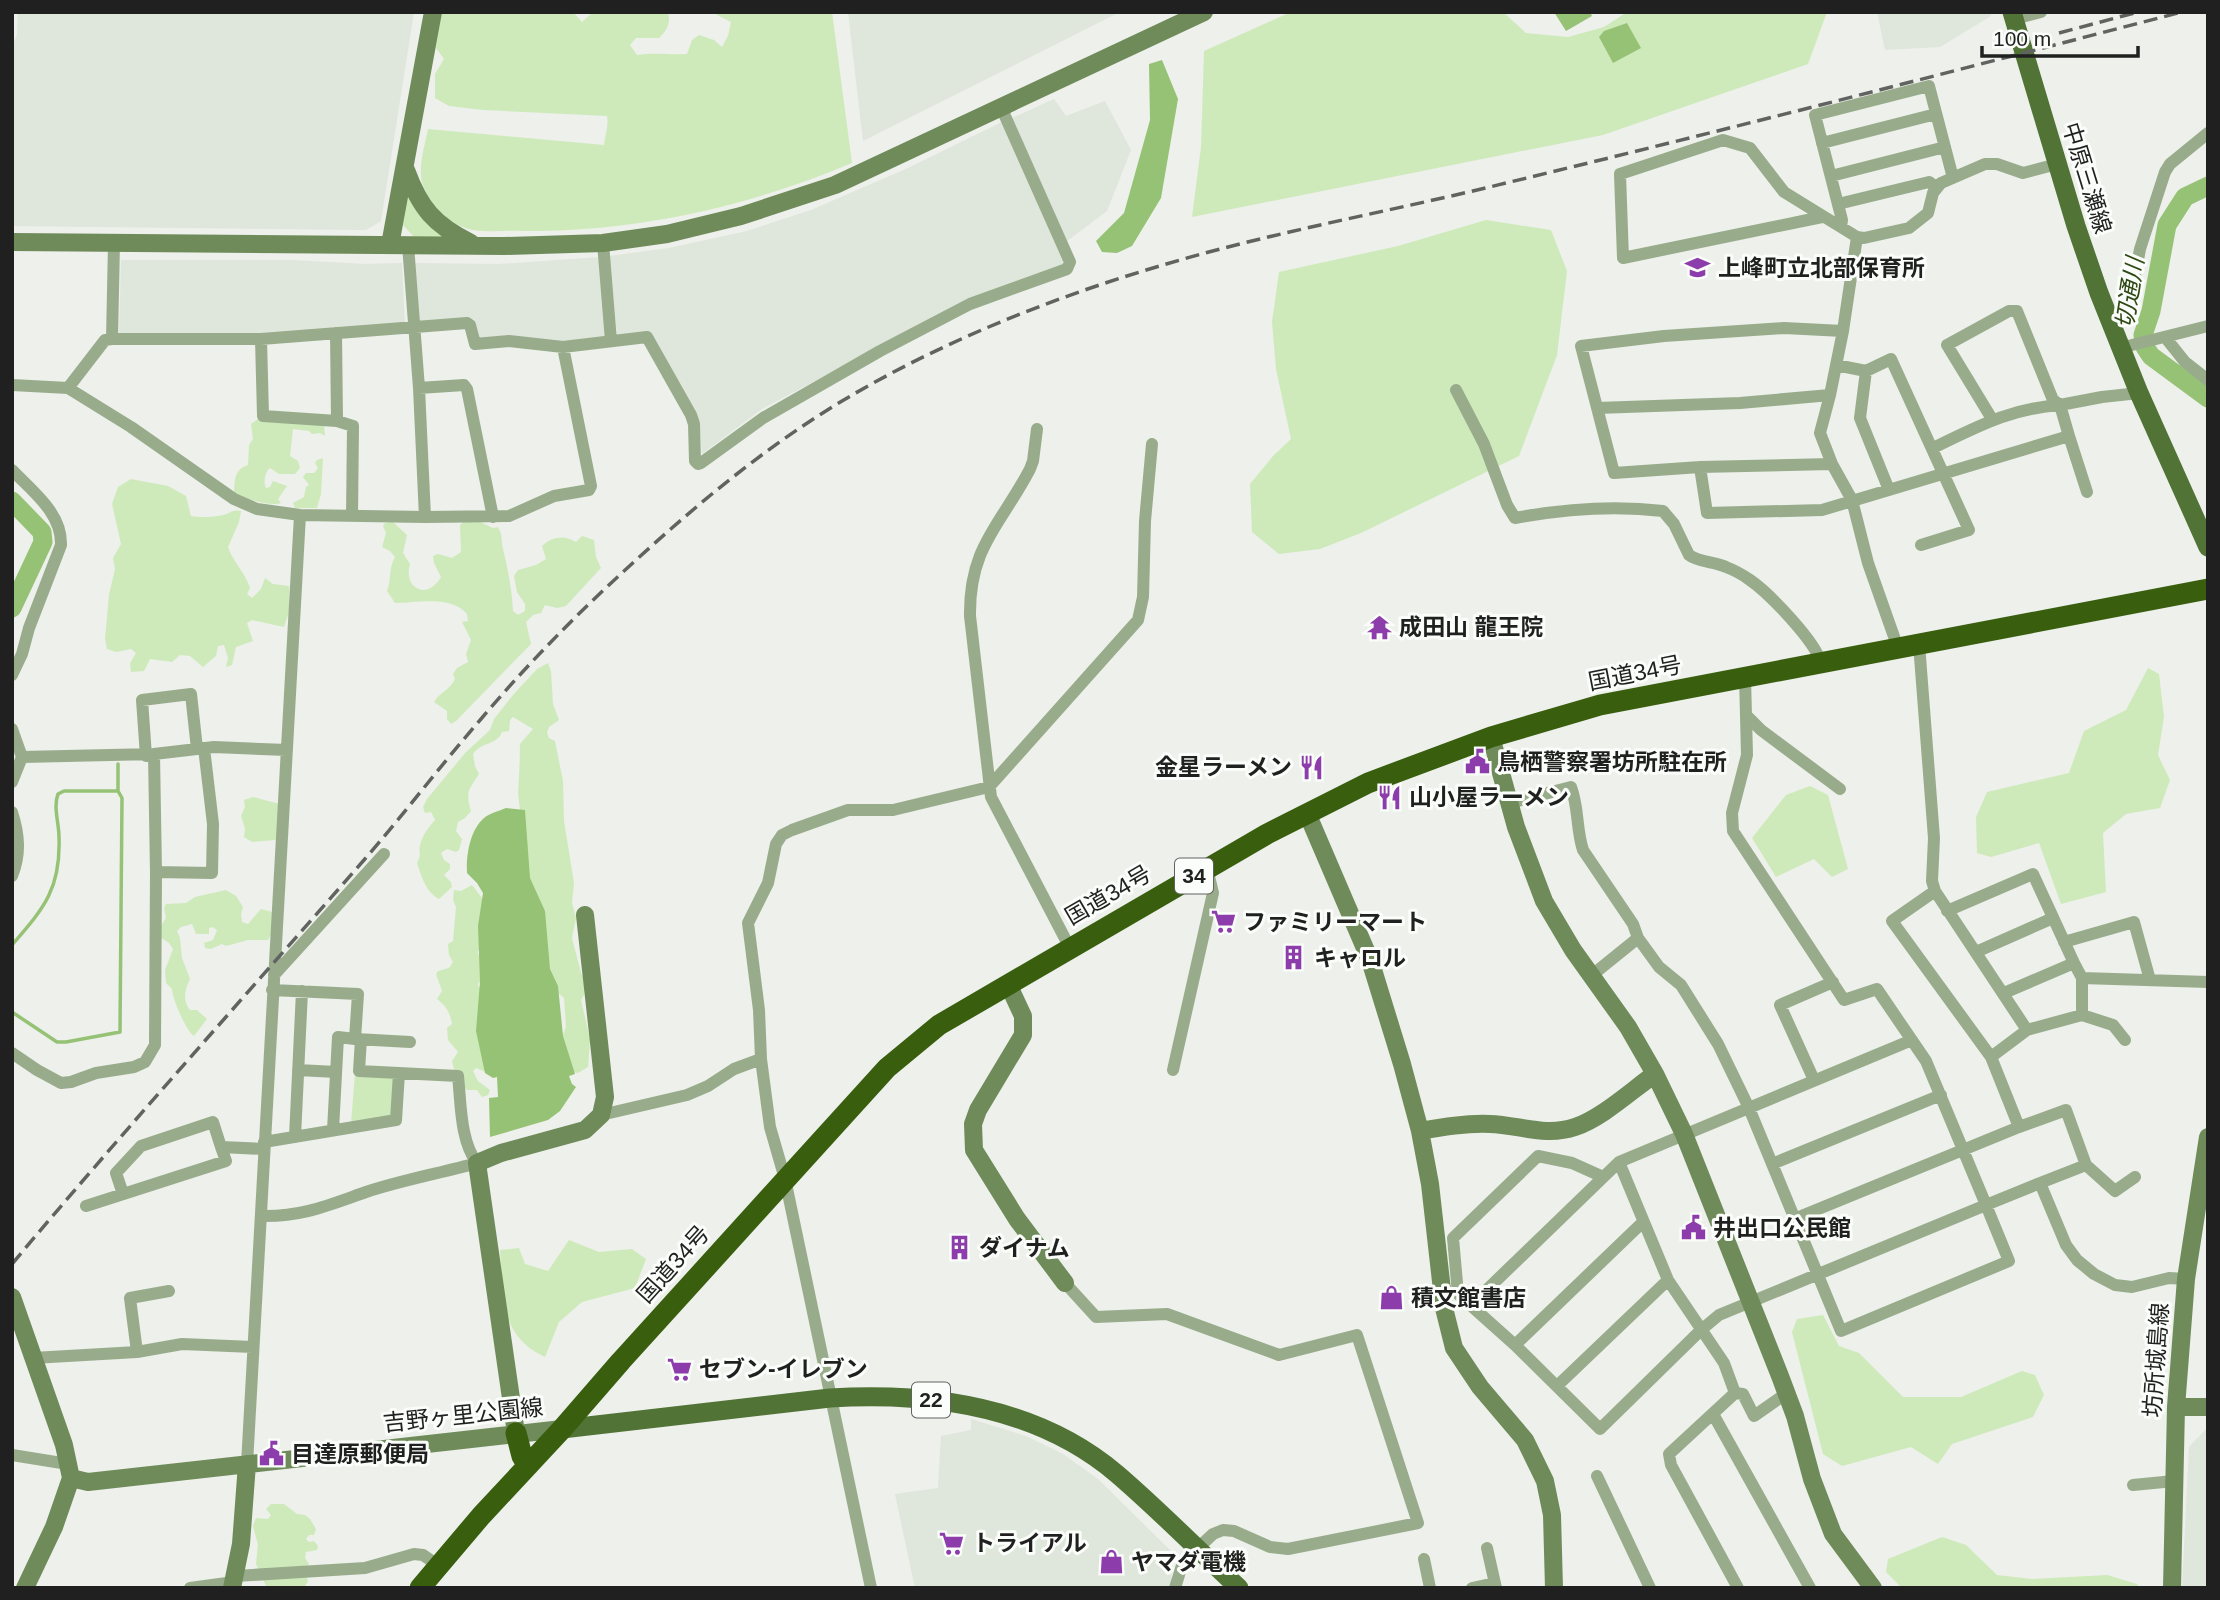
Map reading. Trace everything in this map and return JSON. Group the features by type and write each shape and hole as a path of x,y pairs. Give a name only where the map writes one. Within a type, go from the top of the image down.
{"highway":[{"name":"国道34号","path":"420,1588 481,1516 887,1068 939,1025 1207,868 1368,783 1491,737 1600,705 2208,589"},
{"path":"516,1433 522,1456 528,1466"}],"main road":[{"name":"中原三瀬線","path":"2013,16 2057,164 2108,317 2138,393 2208,547"},
{"name":"22","path":"562,1429 830,1398 921,1398 979,1406 1026,1420 1065,1438 1116,1473 1238,1588"}],"street":[{"path":"425,517 414,328 399,245 406,170 433,12"},
{"path":"1141,41 1159,27 1169,12"},
{"path":"2013,16 2041,12"},
{"path":"12,242 474,245 603,243 667,234 741,216 835,185 1198,14"},
{"path":"1841,228 1842,220 1815,115 1929,86 1952,178"},
{"path":"68,388 105,340 111,339 261,339 467,323 475,344 509,341 563,347 647,337 691,415 694,424 695,461 698,464 763,418 880,351 970,304 1067,270 1069,262 1005,116 1003,105"},
{"path":"1822,143 1936,114"},
{"path":"2108,317 2129,310 2140,249 2165,172 2170,164 2208,133"},
{"path":"1822,217 1623,258 1620,174 1723,140 1749,148 1784,192 1841,228 1864,238 1909,228 1927,213 1936,187 1991,163 2023,173 2057,164"},
{"path":"1831,176 1945,147"},
{"path":"406,170 415,196 428,214 442,227 474,245"},
{"path":"1838,204 1929,182 1936,187"},
{"path":"1857,237 1843,331 1820,433 1832,464 1852,500 1868,564 1898,648"},
{"path":"111,339 114,243"},
{"path":"603,243 611,341"},
{"path":"1992,419 1947,345 2009,311 2017,311 2053,400 2060,405 2087,492"},
{"path":"2120,348 2208,326"},
{"path":"1832,464 1700,467 1614,473 1581,345 1784,327 1843,331"},
{"path":"336,333 337,421"},
{"path":"2165,337 2185,362 2208,380"},
{"path":"261,339 263,416 337,421 353,426 352,516"},
{"path":"12,385 68,388 131,426 234,499 257,509 300,515 493,517 516,514 554,496 589,490 591,486 563,347"},
{"path":"1836,365 1866,371 1891,359 1946,474 1969,530 1921,545"},
{"path":"1866,371 1860,418 1889,490"},
{"path":"419,388 464,385 467,388 493,517"},
{"path":"1456,390 1484,444 1507,505 1515,518 1565,509 1639,508 1663,511 1674,524 1689,555 1713,562 1750,580 1800,629 1819,654 1821,663"},
{"path":"1933,448 1992,419 2030,407 2138,393"},
{"path":"1597,408 1740,404 1830,395"},
{"path":"1037,429 1030,469 984,543 974,571 970,594 989,787 995,807 1070,948"},
{"path":"1700,467 1707,513 1822,510 2070,436"},
{"path":"871,1588 785,1179 770,1127 748,923 768,883 776,844 782,835 848,810 893,810 989,787 1138,620 1143,597 1145,521 1152,444"},
{"path":"12,470 51,511 62,532 61,545 12,675"},
{"path":"234,1582 247,1464 300,515"},
{"path":"1919,644 1934,838 1932,881 1947,911 2027,1030"},
{"path":"1510,803 1571,787 1576,800 1577,831 1583,850 1658,967 1681,985 1696,1006 1735,1075 1841,1331 2010,1261 1927,1061 1877,989 1843,1000 1733,831 1732,813 1747,755 1745,677"},
{"path":"12,1053 61,1083 145,1062 155,1045 156,872 150,755 142,700 191,694 213,824 212,873 156,872"},
{"path":"1746,715 1761,730 1840,789"},
{"path":"12,729 22,757 12,782"},
{"path":"1491,737 1510,803 1544,901 1591,976 1628,1027 1655,1074 1684,1134 1787,1393 1812,1479 1833,1534 1873,1588"},
{"path":"22,757 150,755 201,748 287,750"},
{"path":"12,812 19,847 12,876"},
{"path":"1307,813 1370,960 1420,1131 1430,1184 1448,1329 1462,1364 1525,1440 1545,1481 1552,1515 1553,1588"},
{"path":"274,975 384,854"},
{"path":"1174,1070 1213,893 1207,868"},
{"path":"1947,911 2033,874 2082,978 2082,1014"},
{"path":"1935,891 1892,920 1991,1057 2019,1128"},
{"path":"585,915 605,1097 601,1115"},
{"path":"1976,952 2053,918"},
{"path":"2064,942 2134,922 2150,980"},
{"path":"1591,976 1638,938"},
{"path":"2004,993 2074,962"},
{"path":"2082,978 2208,982"},
{"path":"1814,1080 1780,1005 1833,982"},
{"path":"1009,984 1023,1016 1023,1035 978,1110 973,1124 974,1150 1017,1219 1065,1283 1096,1317 1167,1314 1279,1355 1357,1335 1418,1523 1288,1549 1270,1547 1234,1531 1223,1530 1213,1534 1183,1562 1175,1588"},
{"path":"272,990 358,994 359,1071 458,1076 463,1122 471,1155 477,1163 516,1433"},
{"path":"295,1137 302,991"},
{"path":"1991,1057 2027,1030 2082,1014 2113,1025 2125,1040"},
{"path":"333,1130 338,1037 410,1042"},
{"path":"1471,1305 1619,1161 1912,1040"},
{"path":"261,1216 293,1216 367,1192 477,1163 501,1153 585,1130 601,1115 687,1095 708,1086 734,1069 761,1059"},
{"path":"298,1070 336,1072"},
{"path":"221,1147 264,1145 295,1137 397,1120 399,1073"},
{"path":"1420,1131 1463,1124 1491,1124 1555,1132 1576,1127 1594,1118 1655,1074"},
{"path":"1772,1164 1941,1095"},
{"path":"1794,1219 2066,1110 2086,1165 2115,1191 2135,1177"},
{"path":"86,1206 226,1161 213,1122 141,1146 116,1173 123,1194"},
{"name":"坊所城島線","path":"2172,1588 2176,1407 2186,1279 2208,1137"},
{"path":"1601,1176 1572,1163 1538,1156 1453,1238 1458,1294 1515,1345 1600,1429 1719,1315 2086,1165"},
{"path":"1619,1161 1668,1280 1724,1363 1735,1393"},
{"path":"2040,1183 2066,1245 2077,1260 2094,1274 2115,1285 2132,1287 2169,1278 2186,1279"},
{"path":"1515,1345 1643,1222"},
{"path":"1557,1387 1668,1280"},
{"path":"137,1352 130,1298 169,1291"},
{"path":"12,1297 70,1471 54,1527 25,1588"},
{"path":"33,1358 137,1352 190,1343 253,1347"},
{"path":"1735,1393 1743,1394 1754,1416 1787,1393"},
{"path":"1735,1393 1669,1454 1671,1465 1738,1588"},
{"path":"2176,1407 2208,1407"},
{"path":"1713,1414 1810,1588"},
{"name":"吉野ヶ里公園線","path":"70,1471 88,1482 562,1429"},
{"path":"12,1455 70,1471"},
{"path":"1597,1476 1650,1588"},
{"path":"2133,1485 2174,1481"},
{"path":"1472,1588 1495,1585 1487,1548"},
{"path":"190,1588 365,1568 414,1554 423,1555 439,1566"},
{"path":"1424,1559 1430,1588"}],"shaded area":[{"path":"18,12 414,12 381,221 366,230 12,226 12,47 17,35"},
{"path":"442,12 573,12 582,22 593,12 668,12 668,26 659,38 636,38 630,45 637,55 687,54 692,40 699,35 714,40 722,47 731,22 716,12 832,12 852,163 813,179 732,204 648,222 564,230 484,231 463,227 436,207 423,184 421,164 428,129 604,145 607,116 483,110 449,106 435,98 435,74 444,59 436,48"},
{"path":"848,12 1120,12 863,141"},
{"path":"1291,12 1503,12 1526,33 1568,37 1604,27 1627,12 1827,12 1808,64 1603,135 1192,217 1201,147 1204,51"},
{"path":"1554,12 1590,12 1592,16 1566,31"},
{"path":"1877,12 1990,12 1991,16 1940,47 1885,50"},
{"path":"1627,23 1641,48 1613,63 1599,37 1604,31"},
{"path":"1162,60 1178,99 1161,198 1132,246 1117,253 1102,252 1096,241 1124,213 1150,120 1149,64"},
{"path":"1054,99 1066,116 1105,101 1131,150 1107,211 1067,241 1012,118"},
{"path":"1002,122 1065,264 964,302 762,409 702,454 699,422 648,332 617,336 609,256 669,248 747,231 811,210 908,168"},
{"path":"407,193 449,237 415,238 403,225"},
{"path":"1486,220 1551,230 1567,271 1557,355 1519,456 1361,533 1320,549 1279,554 1252,532 1250,484 1291,439 1276,369 1272,322 1279,272 1398,246"},
{"path":"601,257 607,337 565,342 476,338 474,319 418,322 414,263 499,264"},
{"path":"121,260 402,263 405,325 263,334 119,335"},
{"path":"258,419 324,425 325,436 293,429 290,456 298,461 300,468 295,474 279,474 270,468 267,472 266,488 270,487 273,481 287,486 278,499 281,503 264,503 234,493 238,472 248,465 249,445 253,439 251,424"},
{"path":"323,458 321,494 317,508 295,508 293,503 304,497 309,485 303,477 306,473 314,473 318,468 315,463"},
{"path":"131,479 168,486 186,496 191,516 211,517 241,511 228,547 248,582 250,588 247,594 252,598 261,589 265,578 273,584 289,586 289,612 284,627 252,620 247,623 253,641 236,647 232,665 226,667 228,658 224,645 218,646 216,656 203,667 190,656 180,655 172,662 150,659 144,671 131,672 130,663 136,653 131,649 116,652 107,649 105,639 109,595 115,569 113,558 121,544 112,504 118,487"},
{"path":"476,520 500,530 513,611 518,615 525,611 525,604 517,592 514,576 518,570 546,559 542,546 550,540 567,538 576,542 582,536 594,540 596,557 601,568 566,606 557,608 545,605 541,613 533,615 526,622 531,644 451,724 447,719 447,711 434,702 453,683 453,674 457,668 468,662 466,654 471,640 462,622 468,621 467,614 452,604 443,602 395,603 387,591 395,557 382,547 386,533 383,526 393,522 407,535 403,553 410,564 410,579 413,585 423,590 435,585 441,577 433,556 438,554 452,558 461,552 460,525 465,521"},
{"path":"548,663 553,704 559,720 549,727 547,733 549,738 555,741 563,781 564,821 574,883 572,903 576,918 572,938 586,982 581,1000 590,1039 588,1067 578,1073 569,1071 561,1040 566,1027 564,998 555,990 534,915 518,794 520,744 533,729 513,717 509,731 502,732 496,740 480,747 473,754 479,774 469,791 471,811 458,822 456,831 462,839 459,850 456,852 447,849 441,853 444,860 450,864 450,869 444,875 452,887 439,899 427,888 417,863 423,837 435,820 431,812 425,813 423,807 427,799 466,752 490,730 494,719 513,695 537,669"},
{"path":"2148,668 2159,674 2164,717 2158,755 2170,780 2160,808 2126,814 2103,833 2106,892 2061,904 2039,843 1991,857 1977,853 1976,817 1987,792 2069,773 2084,731 2126,710"},
{"path":"1810,786 1828,795 1848,869 1832,877 1814,859 1776,877 1752,838 1786,795"},
{"path":"253,797 280,804 278,836 275,840 252,842 244,837 245,829 241,816 245,807 244,800"},
{"path":"506,808 525,810 530,878 545,911 550,969 558,986 563,1036 575,1074 569,1076 576,1087 560,1111 548,1120 490,1137 489,1098 498,1097 497,1077 493,1078 485,1073 476,1031 480,982 478,926 483,893 467,873 467,866 470,843 479,823 489,815"},
{"path":"472,885 485,902 483,948 478,950 478,955 485,955 482,982 478,983 478,986 483,990 488,1073 476,1068 473,1071 478,1081 490,1090 488,1095 482,1097 477,1090 467,1090 457,1077 452,1061 458,1052 448,1040 447,1028 452,1024 451,1020 443,1004 437,999 442,991 436,974 449,968 453,962 448,944 453,941 456,907 453,900 454,890 461,891"},
{"path":"226,890 236,896 243,907 242,922 248,924 261,909 272,912 273,931 268,940 248,940 226,946 222,944 211,949 205,948 204,943 213,940 217,930 212,927 209,928 209,934 196,934 192,924 177,931 182,958 190,979 186,1002 190,1010 197,1010 207,1019 194,1036 180,1014 172,989 166,983 165,970 173,949 160,937 159,929 166,918 166,904 186,903 195,897"},
{"path":"355,1074 393,1076 392,1116 351,1123"},
{"path":"569,1240 599,1252 632,1249 646,1259 635,1288 582,1302 559,1322 545,1357 530,1348 511,1325 506,1312 500,1250 519,1248 525,1264 548,1271"},
{"path":"1823,1315 1839,1346 1859,1353 1903,1397 1961,1397 2022,1371 2035,1375 2044,1395 2033,1417 1952,1444 1938,1464 1911,1447 1842,1466 1823,1454 1792,1332 1797,1319"},
{"path":"971,1419 1026,1436 1063,1454 1098,1479 1170,1550 1172,1588 915,1588 895,1494 938,1488 941,1436 971,1430"},
{"path":"2208,1427 2208,1588 2182,1588 2189,1447"},
{"path":"271,1504 284,1504 297,1514 305,1515 316,1529 314,1535 309,1535 306,1539 309,1542 314,1541 318,1546 317,1550 306,1552 305,1558 309,1564 304,1569 308,1581 304,1588 267,1588 256,1564 258,1545 253,1526 256,1518 268,1519 271,1515 266,1509"},
{"path":"1942,1537 1966,1545 1997,1575 2032,1579 2107,1575 2137,1584 2140,1588 1902,1588 1886,1572 1888,1559"}],"waterway":[{"name":"切通川","path":"2208,186 2185,197 2167,225 2151,311 2143,335 2145,347 2151,356 2208,398"},
{"path":"12,501 42,532 43,542 12,608"},
{"path":"12,945 48,897 57,871 58,794 64,791 118,791 118,764"},
{"path":"12,1012 57,1042 120,1032 122,798 118,791"}],"railway":[{"path":"2059,33 2138,12"},
{"path":"12,1264 364,860 499,698 575,617 710,496 787,437 842,401 893,372 1000,322 1111,281 1168,264 1281,234 1678,141 2182,12"}],"place":[{"name":"上峰町立北部保育所","path":"1698,268"},
{"name":"成田山 龍王院","path":"1379,627"},
{"name":"鳥栖警察署坊所駐在所","path":"1477,762"},
{"name":"金星ラーメン","path":"1312,767"},
{"name":"山小屋ラーメン","path":"1389,797"},
{"name":"ファミリーマート","path":"1223,922"},
{"name":"キャロル","path":"1294,958"},
{"name":"井出口公民館","path":"1693,1228"},
{"name":"ダイナム","path":"959,1248"},
{"name":"積文館書店","path":"1391,1298"},
{"name":"セブン-イレブン","path":"679,1369"},
{"name":"目達原郵便局","path":"271,1454"},
{"name":"トライアル","path":"952,1543"},
{"name":"ヤマダ電機","path":"1111,1562"}]}
